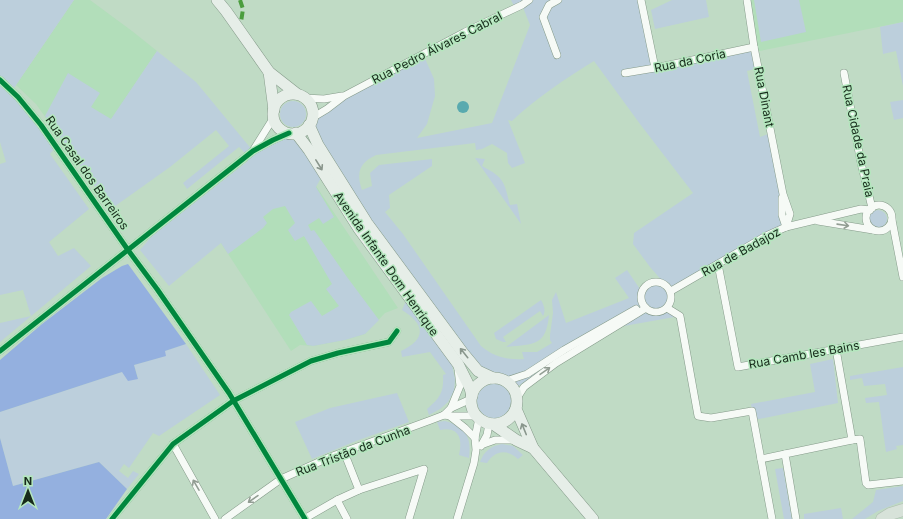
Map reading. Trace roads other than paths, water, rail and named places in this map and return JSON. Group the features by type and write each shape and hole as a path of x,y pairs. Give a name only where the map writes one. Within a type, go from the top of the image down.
{"main road":[{"path":"217,0 269,72 301,96 311,106 311,121 304,130 293,133 279,128 274,113 269,72"},
{"path":"274,113 277,102 282,97 289,94 301,96"},
{"name":"Avenida Infante Dom Henrique","path":"311,121 318,145 371,228 478,371 493,378"},
{"name":"Avenida Infante Dom Henrique","path":"293,133 309,150 359,229 458,364 470,388 471,398"},
{"path":"491,424 498,424 508,420 516,409 517,398 513,388 506,381 493,378 480,383 474,390 471,398 472,407 478,417 532,448"},
{"path":"516,409 532,448 593,519"},
{"path":"882,519 890,514 903,510"}],"street":[{"name":"Rua Pedro Álvares Cabral","path":"344,96 465,32 530,0"},
{"path":"557,55 543,17 549,5 558,0"},
{"path":"641,0 655,68"},
{"name":"Rua Dinant","path":"746,0 783,194 782,215 786,227"},
{"name":"Rua da Coria","path":"625,73 754,47"},
{"name":"Rua Cidade da Praia","path":"844,73 871,209"},
{"name":"Rua Casal dos Barreiros","path":"0,80 18,97 41,125 128,250 158,289 229,393 304,519"},
{"path":"301,96 324,99 344,96"},
{"path":"311,121 344,96"},
{"path":"253,151 274,113"},
{"path":"0,352 253,151 273,140 293,133"},
{"path":"814,221 861,209 871,209 877,206 884,207 890,212 903,277"},
{"path":"871,209 866,219 867,223 873,230"},
{"path":"814,221 881,231 888,227 892,220"},
{"name":"Rua de Badajoz","path":"670,291 766,236 786,227 803,222 814,221"},
{"name":"Rua Camb les Bains","path":"718,264 738,367 903,337"},
{"path":"658,282 664,284 670,291 672,299 667,308 662,311 651,312 644,307 641,301 642,292 646,286 651,283 658,282"},
{"path":"506,381 527,374 564,350 644,307"},
{"path":"517,398 524,387 551,367 644,307"},
{"path":"667,308 680,316 698,416 711,418 752,411 772,519"},
{"path":"112,519 173,444 233,401 311,361 338,353 389,342 397,331"},
{"path":"836,349 852,440"},
{"path":"447,416 452,408 460,386 458,364"},
{"path":"452,408 471,398"},
{"path":"447,416 478,417 475,438"},
{"path":"447,416 466,428 475,438 479,448"},
{"name":"Rua Tristão da Cunha","path":"225,519 281,479 313,464 447,416"},
{"path":"458,519 479,448 487,435 491,424"},
{"path":"761,459 860,439 866,483 868,485 903,481"},
{"path":"479,448 495,440 516,440"},
{"path":"173,444 215,519"},
{"path":"344,452 359,490"},
{"path":"785,454 796,519"},
{"path":"304,519 337,500 359,490 424,469 410,519"},
{"path":"337,500 347,519"}]}
